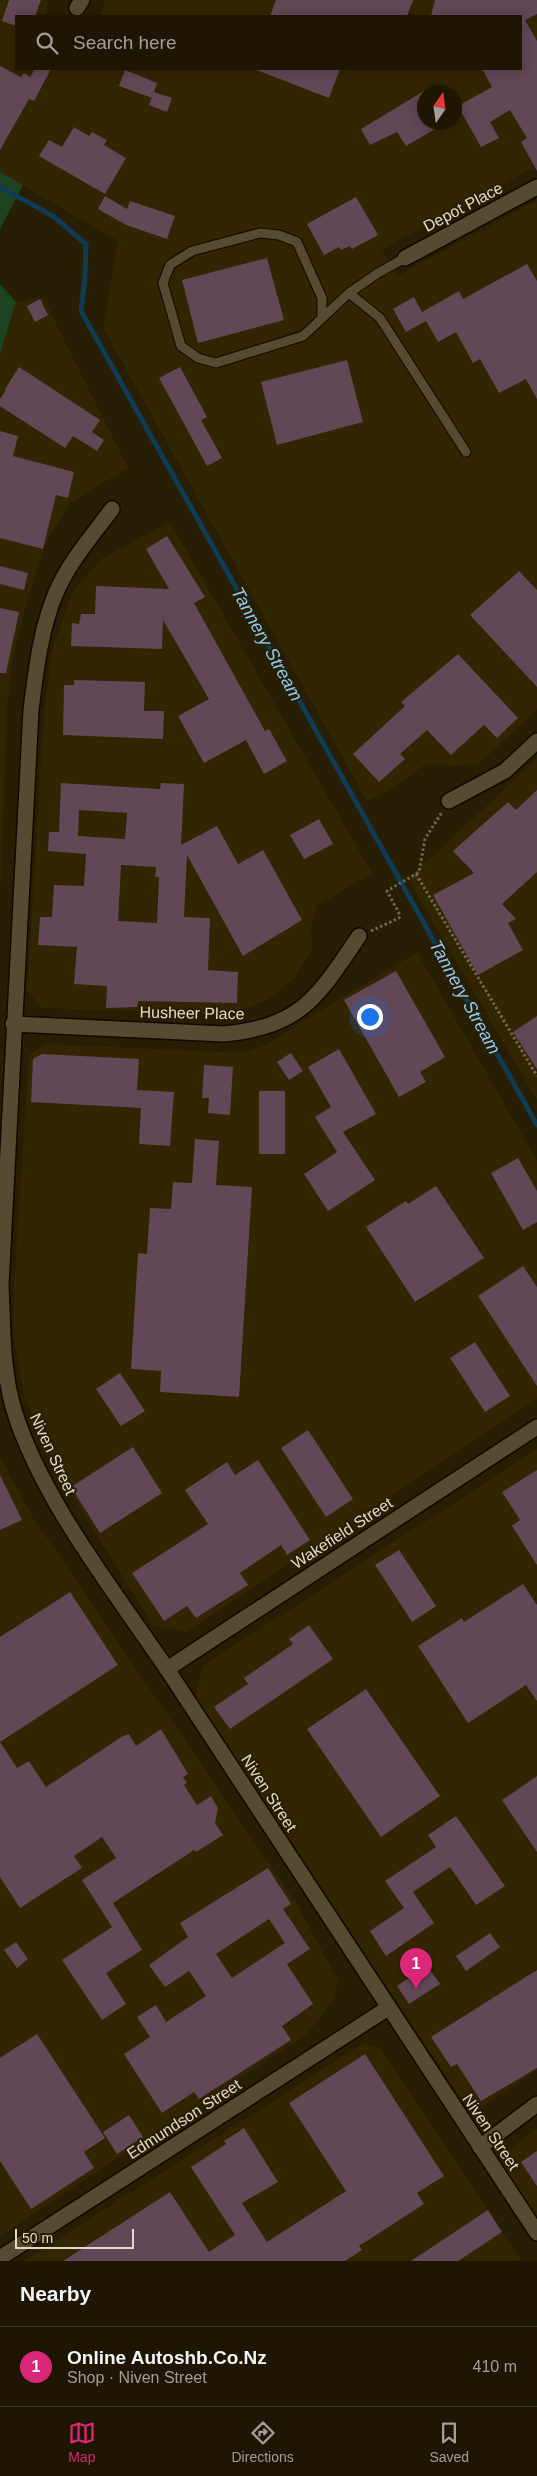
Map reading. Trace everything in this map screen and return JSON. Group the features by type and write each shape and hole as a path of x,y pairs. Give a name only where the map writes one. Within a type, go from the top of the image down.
{"street":[{"name":"Depot Place","path":"405,258 537,187"},
{"name":"Niven Street","path":"112,509 74,561 56,594 44,627 31,710 1,1285 3,1337 14,1410 26,1443 62,1513 167,1669 537,2233"},
{"path":"449,801 505,771 537,741"},
{"name":"Husheer Place","path":"14,1024 224,1034 250,1031 279,1023 297,1012 321,991 359,936"},
{"name":"Wakefield Street","path":"167,1669 537,1427"},
{"name":"Edmundson Street","path":"0,2258 388,2008"},
{"path":"480,2147 537,2104"}],"lane":[{"path":"322,318 322,298 296,242 279,235 260,234 192,251 170,265 163,283 181,346 198,358 216,363 303,336 349,293 378,273 405,258"},
{"path":"349,293 380,318 466,452"}],"path":[{"path":"359,936 399,918 400,915 387,891 419,872 425,839 449,801"},
{"path":"416,874 537,1076"}],"shaded area":[{"path":"0,0 49,0 44,15 15,15 15,70 522,70 522,15 99,15 105,0 537,0 537,166 382,249 397,276 537,200 537,709 479,764 454,766 427,763 392,789 367,801 103,328 118,241 0,172"},
{"path":"43,297 128,468 70,503 44,546 27,601 12,661 7,712 0,900 0,354 16,302"},
{"path":"170,522 372,873 316,906 311,930 313,947 295,978 269,999 231,1014 41,1008 27,990 44,714 52,650 71,594 101,559"},
{"path":"537,759 537,1100 408,879"},
{"path":"417,952 537,1161 537,1399 187,1632 153,1625 54,1467 25,1399 14,1340 14,1281 29,1055 45,1044 244,1053 267,1044"},
{"path":"537,1449 537,2070 482,2107 463,2102 195,1697 203,1666"},
{"path":"0,1457 34,1519 298,1906 338,1981 334,2000 308,2033 0,2236"},
{"path":"362,2044 380,2047 521,2261 24,2261"},
{"path":"537,2129 537,2216 505,2168 509,2149"}],"green space":[{"path":"0,172 23,185 0,229"},
{"path":"0,284 16,302 0,354"}],"building":[{"path":"9,0 41,0 35,15 15,15 15,26 2,21"},
{"path":"276,0 413,0 407,15 270,15"},
{"path":"435,0 537,0 537,14 525,20 537,41 537,171 521,142 527,138 510,110 490,122 499,138 481,147 462,113 462,104 492,87 483,70 522,70 522,15 431,15"},
{"path":"0,66 21,77 24,73 30,77 34,70 50,70 34,101 29,99 0,150"},
{"path":"125,70 157,83 152,98 119,86"},
{"path":"257,70 340,70 329,98"},
{"path":"154,92 172,98 167,112 149,105"},
{"path":"417,95 417,130 433,130 406,146 397,132 370,145 361,129"},
{"path":"74,127 89,136 92,132 107,140 104,145 126,158 105,194 39,156 49,140 62,147"},
{"path":"105,196 127,209 130,201 175,216 167,239 126,225 98,209"},
{"path":"356,197 378,235 352,249 350,246 341,250 339,247 324,255 307,224"},
{"path":"267,258 284,320 198,343 182,280"},
{"path":"527,264 537,281 537,399 526,379 499,393 480,359 473,363 456,332 438,342 426,321 406,332 393,309 414,297 422,312 459,291 463,299"},
{"path":"40,299 48,315 35,322 27,306"},
{"path":"347,360 363,422 277,445 261,382"},
{"path":"19,367 100,420 92,432 104,440 97,451 73,436 65,448 0,406 0,399"},
{"path":"180,367 207,417 201,420 222,458 207,466 159,378"},
{"path":"0,431 18,436 13,456 74,472 68,498 56,495 43,549 0,538"},
{"path":"167,536 205,597 194,603 265,731 269,729 287,761 264,774 246,740 204,763 178,716 209,699 163,620 162,649 71,646 72,623 79,624 81,614 95,614 96,586 169,589 146,549"},
{"path":"0,566 28,573 24,590 0,584"},
{"path":"519,571 537,590 537,687 470,615"},
{"path":"0,608 19,612 6,673 0,673"},
{"path":"458,654 518,718 497,738 484,725 451,755 427,730 400,754 405,759 379,782 353,754 405,706 401,702"},
{"path":"74,680 145,682 144,711 164,711 163,739 63,735 64,685 74,685"},
{"path":"61,783 160,789 161,783 184,784 181,845 217,826 238,864 263,850 302,920 243,956 187,855 184,917 210,918 208,970 238,972 237,1003 138,1001 137,1007 106,1008 107,986 74,984 77,947 38,945 40,917 52,917 54,885 84,886 86,854 48,851 49,832 59,832","holes":["79,810 127,813 125,839 78,836","121,865 156,867 155,877 159,877 157,923 118,921"]},
{"path":"537,790 537,872 502,904 516,919 508,923 523,950 478,975 433,895 474,873 453,851 508,802 516,810"},
{"path":"319,819 333,844 304,859 290,835"},
{"path":"396,971 445,1057 420,1072 426,1082 399,1097 344,1000"},
{"path":"537,1016 537,1069 513,1032"},
{"path":"339,1049 376,1114 343,1132 375,1180 328,1211 304,1174 337,1152 315,1117 331,1107 308,1067"},
{"path":"291,1053 303,1071 289,1080 277,1062"},
{"path":"42,1054 139,1059 137,1090 174,1092 170,1146 139,1144 141,1108 31,1102 33,1059"},
{"path":"204,1065 233,1067 230,1115 208,1113 209,1098 202,1098"},
{"path":"259,1091 285,1091 285,1154 259,1154"},
{"path":"195,1139 219,1141 216,1185 252,1187 239,1397 160,1392 161,1371 131,1369 138,1253 147,1254 150,1208 171,1209 173,1182 192,1183"},
{"path":"518,1158 537,1191 537,1222 523,1230 491,1173"},
{"path":"436,1186 484,1258 415,1302 366,1227 406,1201 408,1204"},
{"path":"523,1266 537,1287 537,1386 478,1296"},
{"path":"475,1342 510,1396 485,1412 450,1358"},
{"path":"120,1373 145,1411 121,1426 96,1389"},
{"path":"308,1430 353,1499 326,1517 281,1448"},
{"path":"133,1447 162,1493 100,1533 71,1487"},
{"path":"258,1460 310,1540 287,1555 281,1545 240,1573 248,1585 196,1618 187,1606 164,1621 132,1573 208,1524 185,1490 227,1462 235,1475"},
{"path":"537,1470 537,1565 512,1526 520,1520 502,1492"},
{"path":"0,1475 22,1520 0,1530"},
{"path":"399,1550 436,1606 412,1622 375,1565"},
{"path":"523,1584 537,1605 537,1701 526,1685 468,1723 418,1646 462,1618 464,1622"},
{"path":"70,1592 118,1665 0,1742 0,1637"},
{"path":"309,1625 333,1659 230,1729 214,1707 248,1684 244,1678 293,1644 289,1639"},
{"path":"366,1689 440,1796 381,1837 307,1729"},
{"path":"161,1729 188,1774 183,1777 187,1783 184,1785 197,1805 211,1796 218,1808 215,1823 223,1835 196,1852 194,1850 113,1903 142,1950 106,1973 126,2004 102,2020 62,1960 112,1927 82,1880 116,1858 102,1837 74,1856 82,1868 20,1908 0,1877 0,1742 17,1768 29,1761 46,1787 123,1736 129,1734 136,1746"},
{"path":"537,1776 537,1852 502,1800"},
{"path":"456,1816 505,1886 476,1905 450,1867 413,1892 434,1923 386,1956 370,1931 404,1908 385,1881 436,1847 428,1835"},
{"path":"268,1868 291,1904 283,1909 310,1949 287,1964 313,2004 282,2026 291,2040 199,2099 194,2092 162,2113 124,2054 150,2037 137,2017 156,2005 166,2022 206,1996 189,1971 165,1987 149,1965 188,1937 180,1923","holes":["269,1919 285,1943 232,1978 216,1954"]},
{"path":"490,1933 500,1947 466,1971 456,1956"},
{"path":"16,1942 28,1959 17,1968 4,1950"},
{"path":"427,1966 440,1984 409,2004 397,1986"},
{"path":"537,1970 537,2068 481,2101 457,2064 451,2067 431,2037"},
{"path":"37,2034 105,2138 84,2152 94,2168 31,2209 0,2161 0,2058"},
{"path":"365,2054 444,2176 417,2193 424,2204 359,2246 362,2250 345,2261 63,2261 170,2192 209,2252 235,2235 191,2167 226,2144 224,2141 244,2128 278,2182 242,2203 267,2242 346,2191 289,2103"},
{"path":"129,2115 143,2137 117,2154 103,2132"},
{"path":"537,2151 537,2186 521,2162"},
{"path":"488,2210 502,2232 458,2261 411,2261"}],"waterway":[{"name":"Tannery Stream","path":"0,187 53,216 86,244 81,311 537,1125"}],"place":[{"name":"Online Autoshb.Co.Nz","path":"416,1989"}]}
